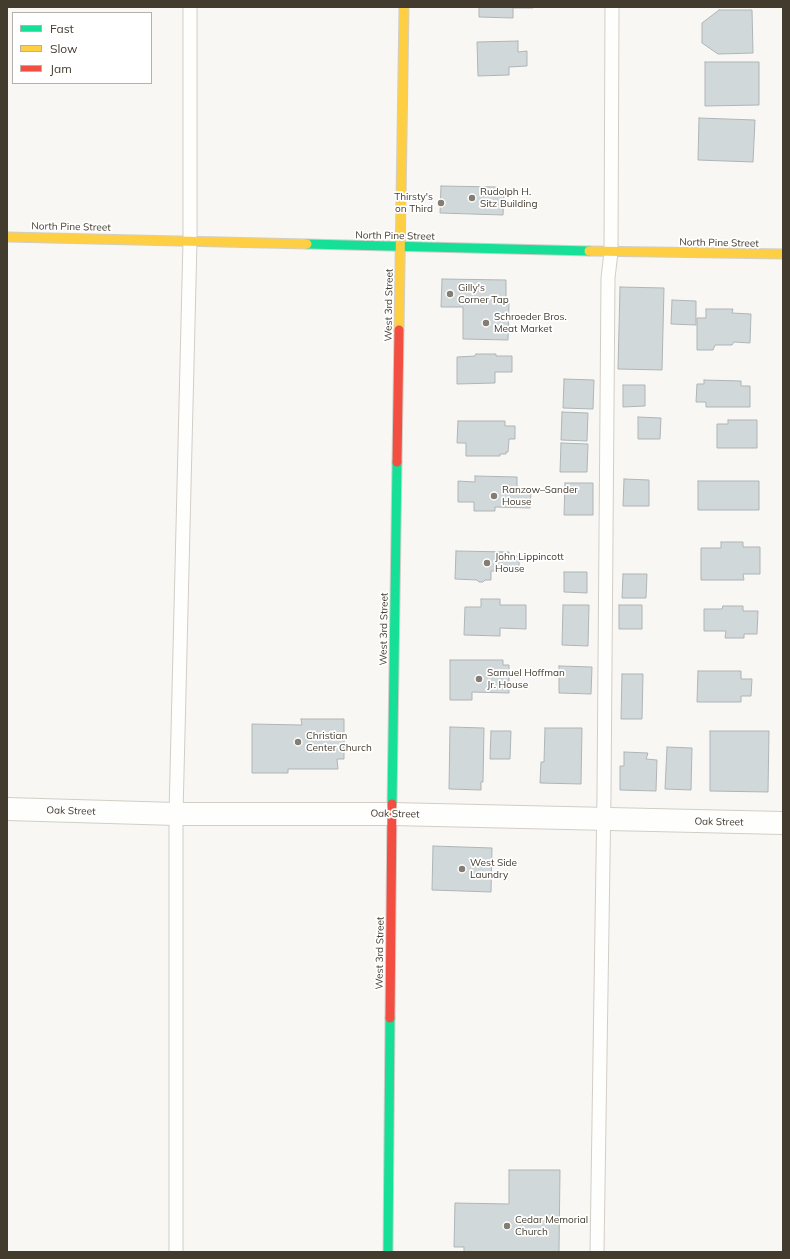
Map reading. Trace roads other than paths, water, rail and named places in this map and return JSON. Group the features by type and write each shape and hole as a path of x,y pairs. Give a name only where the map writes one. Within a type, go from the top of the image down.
{"main road":[{"name":"West 3rd Street","path":"388,1252 392,814 404,7"},
{"name":"North Pine Street","path":"7,237 611,252 783,254"}],"street":[{"name":"Oak Street","path":"7,809 176,814 392,814 783,823"}],"lane":[{"path":"176,1252 176,814 190,241 190,7"},
{"path":"597,1252 604,820 608,278 611,252 612,7"}],"place":[{"name":"Rudolph H. Sitz Building","path":"472,198"},
{"name":"Thirsty's on Third","path":"441,203"},
{"name":"Gilly's Corner Tap","path":"450,294"},
{"name":"Schroeder Bros. Meat Market","path":"486,323"},
{"name":"Ranzow–Sander House","path":"494,496"},
{"name":"John Lippincott House","path":"487,563"},
{"name":"Samuel Hoffman Jr. House","path":"479,679"},
{"name":"Christian Center Church","path":"298,742"},
{"name":"West Side Laundry","path":"462,869"},
{"name":"Cedar Memorial Church","path":"507,1226"}]}
